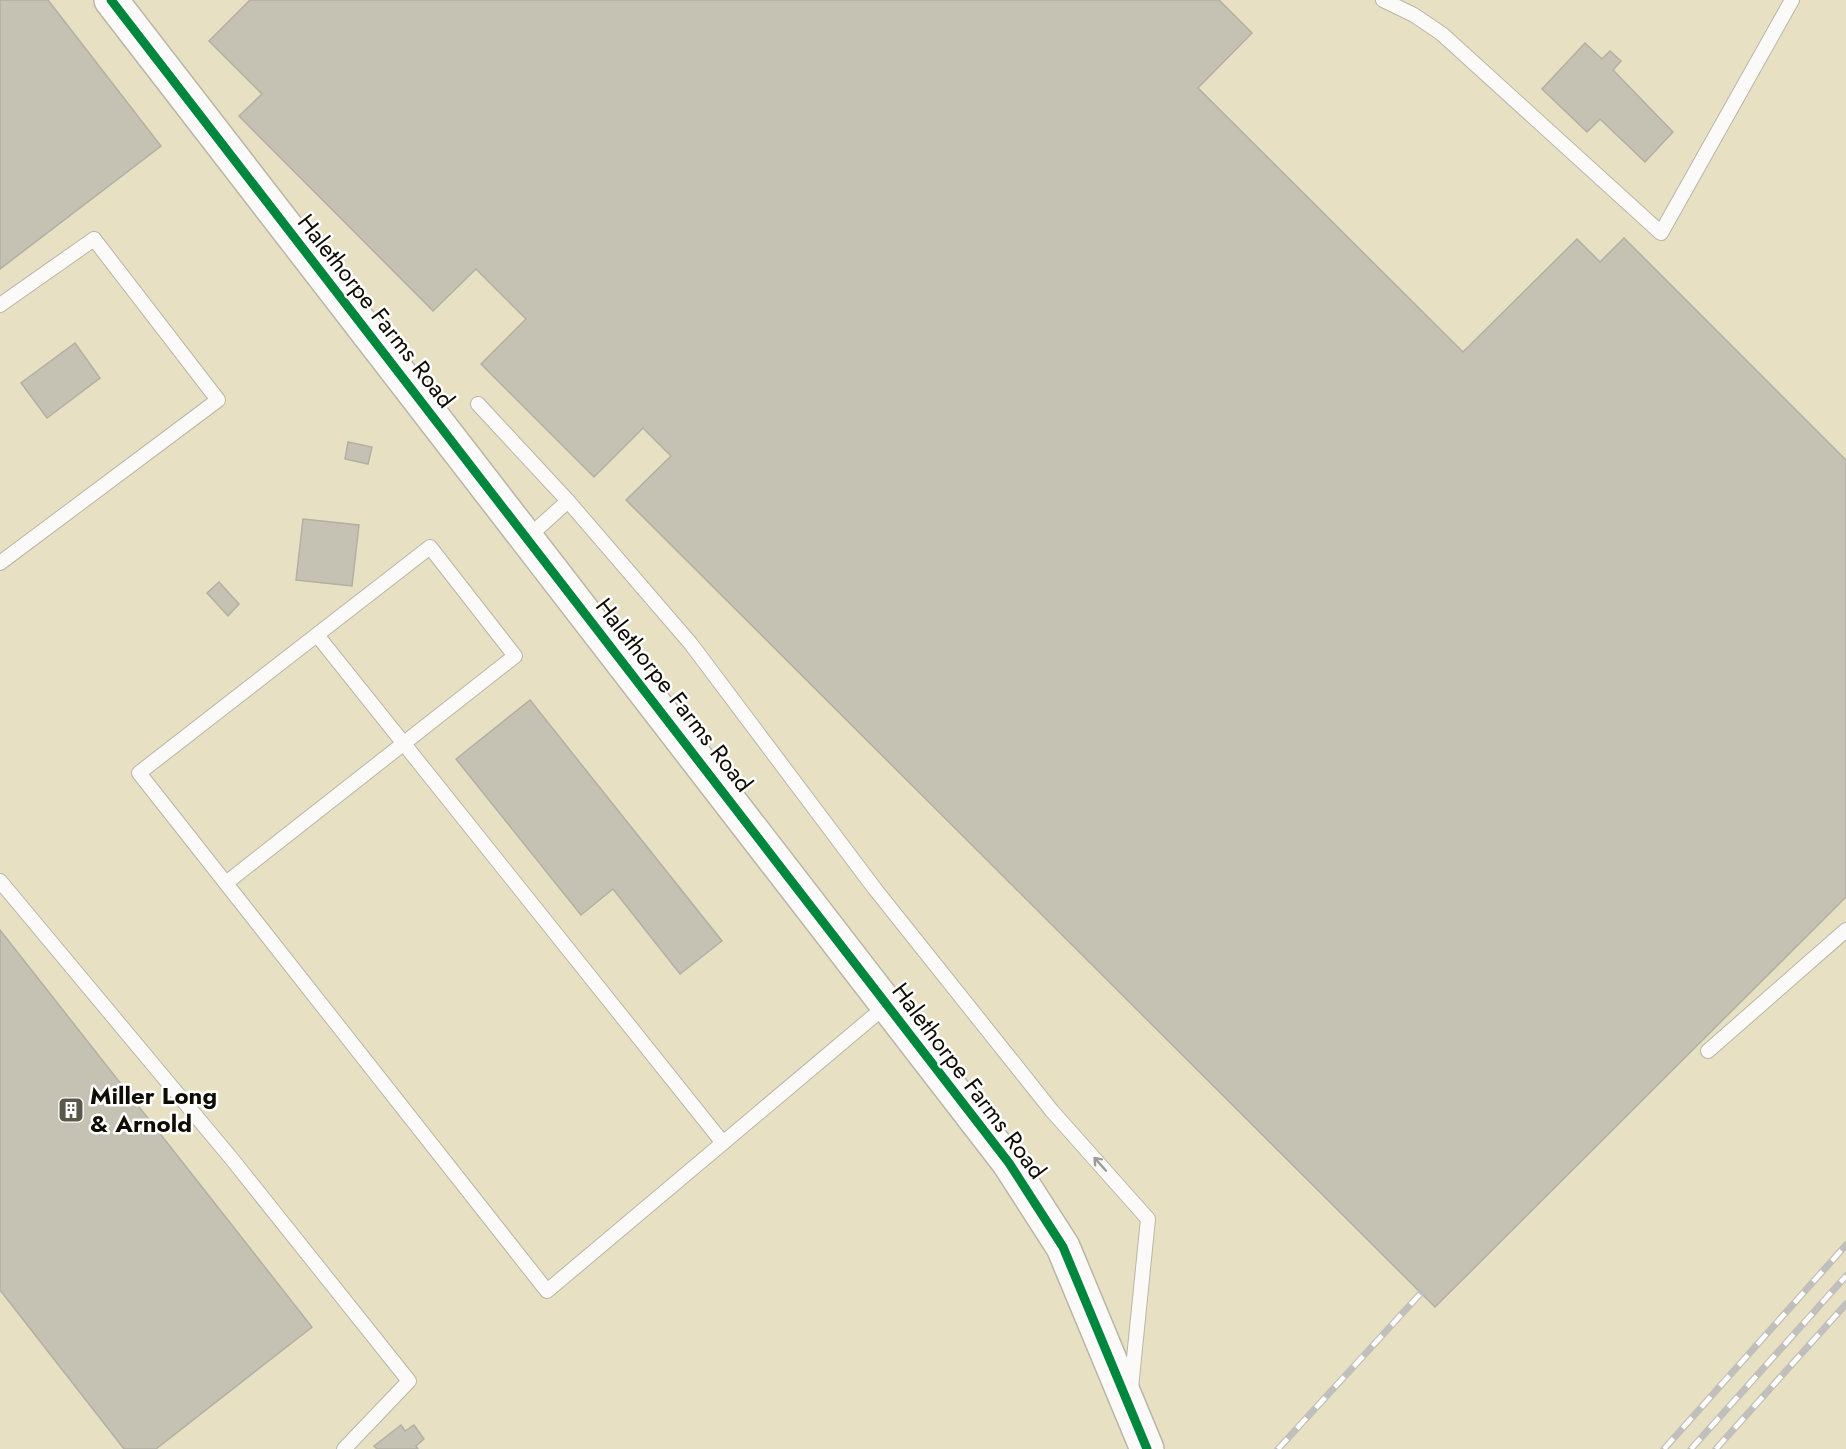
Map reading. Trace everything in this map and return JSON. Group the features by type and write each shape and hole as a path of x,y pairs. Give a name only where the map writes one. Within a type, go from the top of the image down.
{"street":[{"name":"Halethorpe Farms Road","path":"111,0 1009,1163 1063,1247 1147,1449"}],"lane":[{"path":"1383,0 1414,15 1442,34 1661,233 1792,0"},
{"path":"0,305 94,239 218,400 0,563"},
{"path":"478,404 568,501 691,644 875,889 1052,1111 1149,1219 1129,1405"},
{"path":"527,538 568,501"},
{"path":"226,883 515,656 430,547 139,774 547,1291 888,1004"},
{"path":"317,635 405,742 723,1143"},
{"path":"0,881 231,1158 409,1381 344,1449"},
{"path":"1708,1051 1846,930"}],"shaded area":[{"path":"0,0 1846,0 1846,1449 0,1449"}],"building":[{"path":"0,0 48,0 161,146 0,269"},
{"path":"250,0 1219,0 1252,33 1198,88 1463,352 1577,239 1600,262 1624,238 1846,460 1846,897 1435,1307 626,500 671,456 643,428 594,477 481,364 526,319 476,269 433,311 239,116 262,94 209,41"},
{"path":"1585,43 1602,59 1610,51 1621,61 1613,70 1673,132 1645,162 1600,119 1587,132 1542,89"},
{"path":"75,343 100,378 47,418 21,383"},
{"path":"348,442 372,447 368,464 345,459"},
{"path":"303,519 359,525 352,586 296,580"},
{"path":"219,582 239,604 228,616 207,593"},
{"path":"530,700 722,941 680,974 613,889 581,915 456,759"},
{"name":"Miller Long & Arnold","path":"0,930 312,1327 156,1449 124,1449 0,1290"},
{"path":"401,1425 405,1431 414,1425 424,1439 416,1446 418,1449 377,1449 374,1446"}],"railway":[{"path":"1664,1449 1846,1245"},
{"path":"1691,1449 1846,1276"},
{"path":"1278,1449 1421,1293"},
{"path":"1716,1449 1846,1304"}],"cycle path":[{"path":"111,0 1009,1163 1063,1247 1147,1449"}],"place":[{"name":"Miller Long & Arnold","path":"71,1110"}]}
